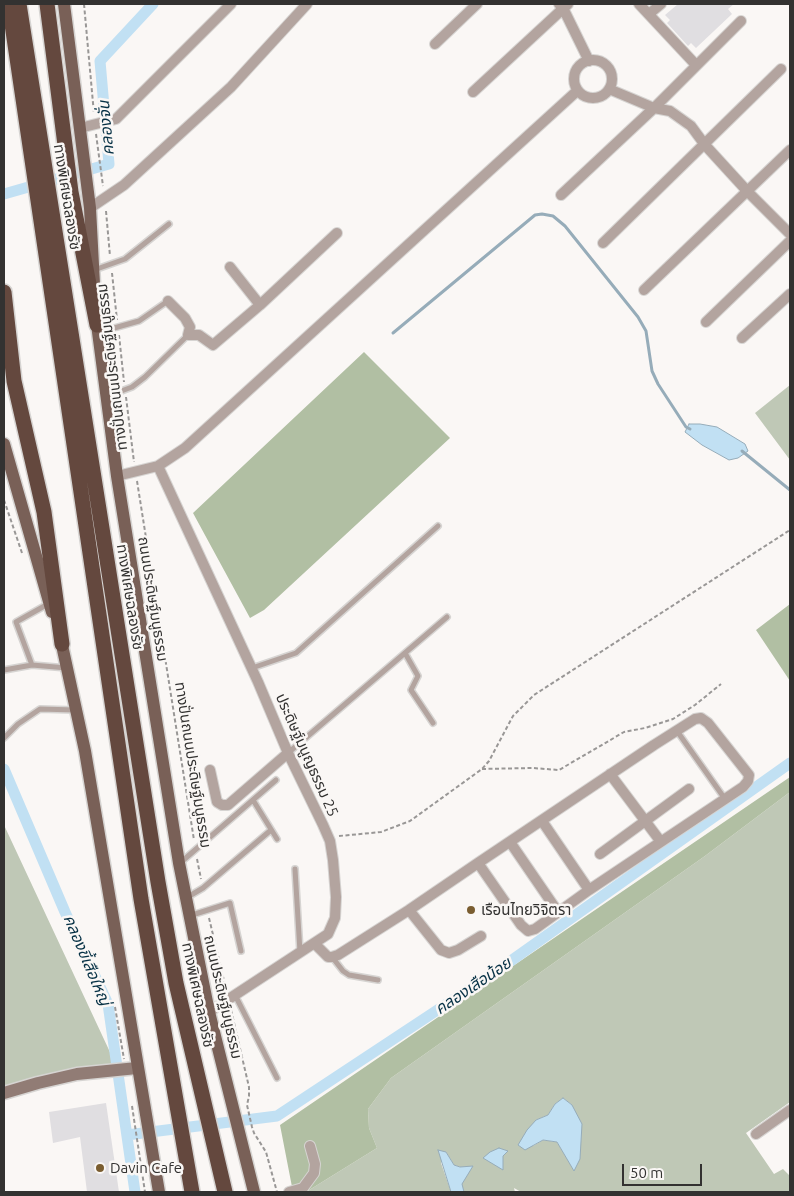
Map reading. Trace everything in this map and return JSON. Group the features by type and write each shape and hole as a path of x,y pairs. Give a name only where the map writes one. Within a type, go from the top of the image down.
{"highway":[{"name":"ทางพิเศษฉลองรัช","path":"9,4 141,899 192,1192"},
{"name":"ทางพิเศษฉลองรัช","path":"19,4 158,882 176,983 225,1192"},
{"path":"47,4 71,192 97,329"},
{"path":"4,292 14,381 44,512 62,644"}],"main road":[{"name":"ถนนประดิษฐ์มนูธรรม","path":"64,4 88,188 97,329 117,476 189,916 209,1012 254,1192"},
{"path":"4,444 68,668 96,820 124,1069 158,1192"}],"street":[{"path":"80,128 116,119 230,4"},
{"path":"90,208 104,194 124,185 231,87 307,4"},
{"path":"435,44 477,4"},
{"path":"639,4 696,65"},
{"path":"649,14 661,4"},
{"path":"473,92 563,5 589,60"},
{"path":"561,195 654,108 741,21"},
{"path":"589,60 601,62 610,71 612,83 609,89 600,97 594,99 587,98 577,91 574,85 575,73 578,67 589,60"},
{"path":"603,243 781,69"},
{"path":"609,89 654,108 670,111 691,126 705,145 748,192 790,234"},
{"path":"117,476 158,466 185,448 577,91"},
{"path":"644,290 790,150"},
{"path":"166,302 185,318 190,327 188,335 199,335 213,345 260,305 337,233"},
{"path":"706,322 790,241"},
{"path":"230,267 260,305"},
{"path":"742,338 790,294"},
{"name":"ประดิษฐ์มนูญธรรม 25","path":"158,466 328,837 333,860 336,897 335,918 328,934 209,1012"},
{"path":"315,944 325,955 332,957 338,955 409,910 478,863 510,842 610,774 695,719 701,718 708,723 748,775 748,781 743,787 589,890 535,929 528,931 522,925 478,863"},
{"path":"210,770 217,802 222,805 228,805 288,753"},
{"path":"610,774 661,842"},
{"path":"600,854 689,789"},
{"path":"542,820 589,890"},
{"path":"510,842 558,912"},
{"path":"409,910 441,950 449,952 458,950 481,936"},
{"path":"4,1093 48,1080 124,1069"},
{"path":"756,1134 790,1110"},
{"path":"289,1192 303,1188 314,1173 315,1164 310,1146"}],"lane":[{"path":"94,270 125,259 169,224"},
{"path":"97,329 118,327 139,321 166,302"},
{"path":"106,397 132,387 145,377 188,335"},
{"path":"252,668 296,654 438,526"},
{"path":"32,665 16,622 50,603"},
{"path":"288,753 447,616"},
{"path":"405,653 418,676 411,690 433,723"},
{"path":"4,670 32,665 68,668"},
{"path":"4,738 18,724 40,709 76,710"},
{"path":"676,731 725,800"},
{"path":"179,863 276,780"},
{"path":"253,800 277,839"},
{"path":"186,899 203,888 271,830"},
{"path":"295,869 300,952"},
{"path":"189,916 230,903 241,950"},
{"path":"332,957 342,972 378,980"},
{"path":"232,997 277,1078"}],"path":[{"name":"ทางปั่นถนนประดิษฐ์มนูธรรม","path":"84,4 97,124 97,144 125,390 195,850 203,888"},
{"path":"4,500 23,554"},
{"path":"328,837 381,832 410,821 482,769 489,761 513,716 534,695 790,530"},
{"path":"482,769 533,768 559,770 624,732 646,728 673,719 695,705 720,684"},
{"path":"207,910 232,997 249,1088 250,1096 247,1105 254,1133 266,1152 277,1192"},
{"path":"115,1006 124,1069"},
{"path":"131,1102 141,1126 145,1192"}],"green space":[{"path":"364,352 450,438 264,610 250,618 193,513"},
{"path":"790,385 790,460 755,413"},
{"path":"790,604 790,681 756,630"},
{"path":"790,777 790,792 705,856 391,1078 368,1109 369,1128 377,1148 306,1192 293,1192 280,1125"},
{"path":"790,792 790,1102 746,1133 774,1174 783,1169 790,1176 790,1192 521,1192 514,1188 515,1192 464,1192 461,1184 460,1167 454,1165 446,1152 441,1163 451,1192 306,1192 377,1148 369,1128 368,1109 391,1078 705,856","holes":["563,1098 572,1105 574,1170 557,1142 543,1140 533,1146 536,1120 548,1115 555,1104"]},
{"path":"4,825 116,1065 4,1093"}],"water":[{"path":"689,424 717,427 745,444 748,451 738,458 729,460 702,445 685,432"},
{"path":"563,1098 572,1105 582,1124 580,1159 574,1171 557,1142 543,1140 525,1150 518,1145 536,1120 548,1115 555,1104"},
{"path":"499,1148 508,1151 503,1156 503,1170 483,1158"},
{"path":"438,1150 446,1152 454,1165 460,1167 473,1166 462,1184 464,1192 451,1192"}],"building":[{"path":"678,4 734,4 728,9 732,14 696,48 691,43 688,46 667,23 670,20 665,15"},
{"name":"Davin Cafe","path":"106,1103 119,1192 87,1192 80,1137 53,1143 49,1112"}],"waterway":[{"name":"คลองจั่น","path":"4,194 109,164 100,61 153,4"},
{"path":"393,333 535,215 553,216 565,226 638,317 646,331 652,371 658,384 686,427 690,429"},
{"path":"742,451 790,490"},
{"name":"คลองเสือน้อย","path":"127,1135 277,1116 498,970 790,763"},
{"name":"คลองขี้เสือใหญ่","path":"4,769 65,912 108,1004 135,1192"}],"place":[{"name":"เรือนไทยวิจิตรา","path":"471,910"},
{"name":"Davin Cafe","path":"100,1168"}]}
